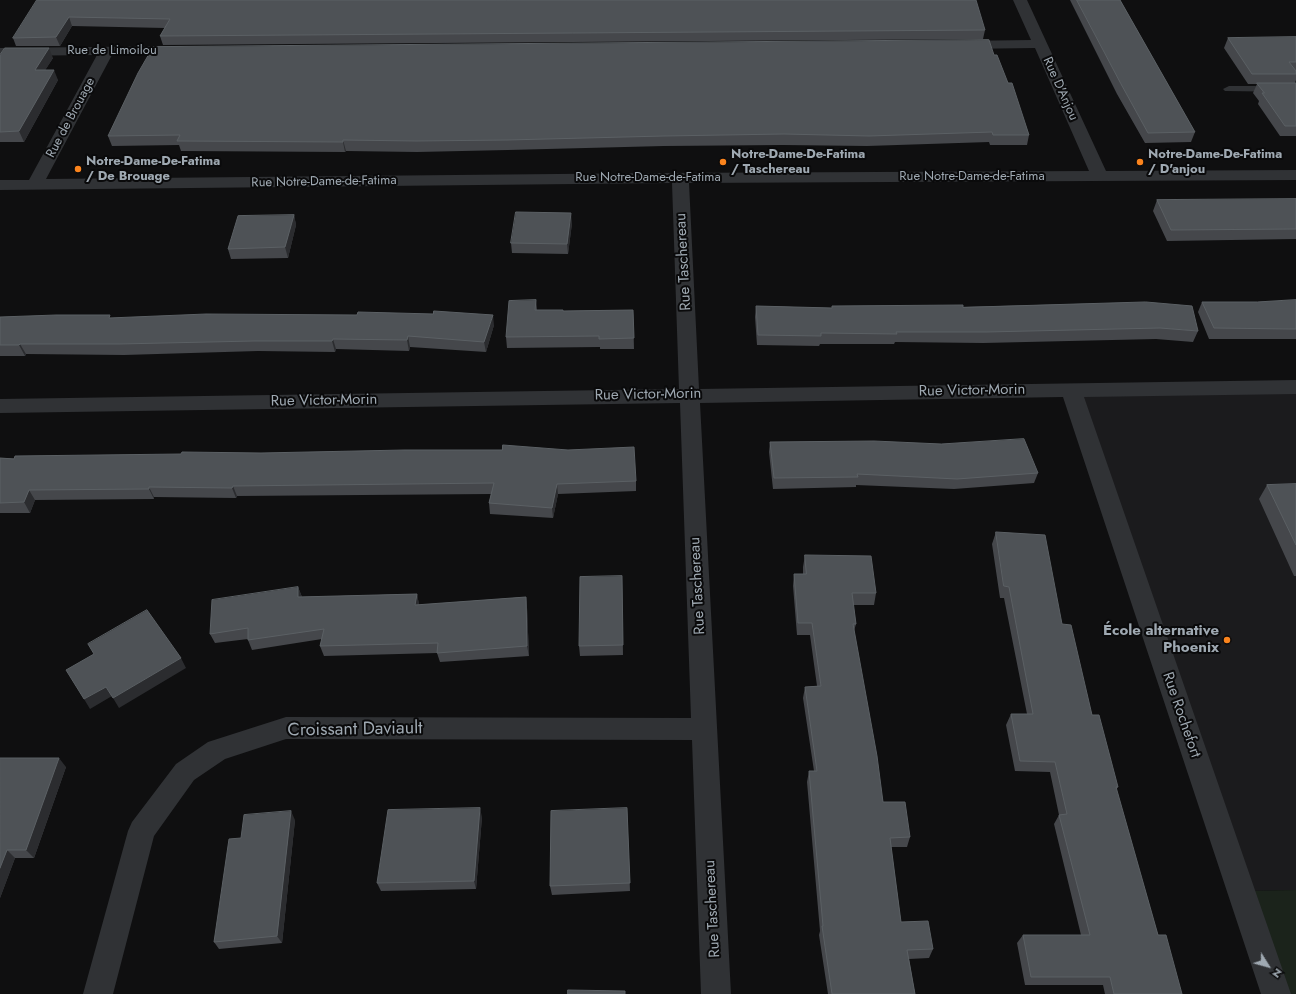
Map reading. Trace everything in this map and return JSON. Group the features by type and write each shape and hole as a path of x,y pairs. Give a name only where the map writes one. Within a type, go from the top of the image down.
{"street":[{"name":"Rue D'Anjou","path":"1020,0 1100,177"},
{"path":"945,45 1040,44"},
{"name":"Rue de Limoilou","path":"0,52 195,50"},
{"name":"Rue de Brouage","path":"35,185 107,51"},
{"name":"Rue Notre-Dame-de-Fatima","path":"0,185 680,178 1296,175"},
{"name":"Rue Taschereau","path":"680,178 716,994"},
{"name":"Rue Victor-Morin","path":"0,406 1296,387"},
{"name":"Rue Rochefort","path":"1071,390 1276,994"},
{"name":"Croissant Daviault","path":"98,994 142,831 185,772 218,750 286,728 705,729"}],"lane":[{"path":"1229,89 1296,89"}],"shaded area":[{"name":"École alternative Phoenix","path":"1296,387 1296,890 1244,891 1071,390"},
{"path":"1296,890 1296,994 1287,994 1244,891"}],"building":[{"path":"37,0 976,0 985,30 160,36 170,19 69,17 56,37 13,38"},
{"path":"1077,0 1120,0 1195,132 1148,133"},
{"path":"1296,37 1296,62 1289,62 1296,71 1296,74 1252,74 1228,38"},
{"path":"989,40 994,55 997,55 1008,83 1012,83 1029,135 993,135 992,132 869,136 784,134 507,140 343,140 343,142 177,141 180,135 108,136 138,73 153,47"},
{"path":"5,48 49,48 35,70 54,70 19,131 0,132 0,55"},
{"path":"1257,83 1296,83 1296,126 1285,126 1262,93 1264,93"},
{"path":"1296,199 1296,229 1171,230 1157,200"},
{"path":"516,212 571,213 567,244 511,243"},
{"path":"294,215 285,247 228,249 238,216"},
{"path":"536,300 535,310 633,310 634,338 599,339 599,336 506,337 509,301"},
{"path":"1296,300 1296,329 1214,328 1202,302 1257,302"},
{"path":"1146,302 1192,306 1198,331 1160,328 986,332 896,332 897,334 821,333 821,336 758,335 756,306 832,308 832,306 963,305 963,307"},
{"path":"434,311 493,315 484,342 408,336 407,340 333,339 332,341 0,345 0,317 110,315 109,318 206,314 357,315 358,312 433,314"},
{"path":"1024,439 1038,473 957,479 857,474 858,477 774,478 770,442 874,441 941,444"},
{"path":"503,445 568,450 634,447 636,481 557,484 552,508 489,503 494,483 29,490 24,502 0,503 0,458 14,459 15,456 181,454 182,452 261,453 404,450 502,450"},
{"path":"1296,484 1296,545 1267,485"},
{"path":"996,532 1045,535 1062,624 1071,625 1092,715 1099,715 1118,787 1116,787 1158,935 1166,935 1182,994 1114,994 1110,977 1031,977 1023,935 1090,935 1059,815 1067,814 1055,762 1020,761 1011,714 1033,714 1009,587 1004,586"},
{"path":"805,555 871,556 876,593 852,593 856,624 853,624 877,756 883,802 905,802 910,837 890,838 901,922 928,921 933,949 907,950 915,994 832,994 822,926 809,771 817,771 805,687 821,686 812,623 798,623 794,574 806,574"},
{"path":"622,576 623,645 579,646 580,577"},
{"path":"298,587 298,597 417,594 415,605 526,597 527,646 437,653 438,643 320,646 324,629 248,640 248,628 210,634 212,600"},
{"path":"147,610 181,658 113,698 106,687 84,699 66,670 94,654 88,644"},
{"path":"0,758 59,758 26,850 7,850 0,868"},
{"path":"480,808 474,881 377,883 388,810"},
{"path":"627,808 630,883 550,886 551,811"},
{"path":"291,811 277,936 214,942 229,839 241,838 244,815"},
{"path":"568,990 625,991 625,994 568,994"}],"place":[{"name":"Notre-Dame-De-Fatima / Taschereau","path":"723,162"},
{"name":"Notre-Dame-De-Fatima / D'anjou","path":"1140,162"},
{"name":"Notre-Dame-De-Fatima / De Brouage","path":"78,169"},
{"name":"École alternative Phoenix","path":"1227,640"}]}
